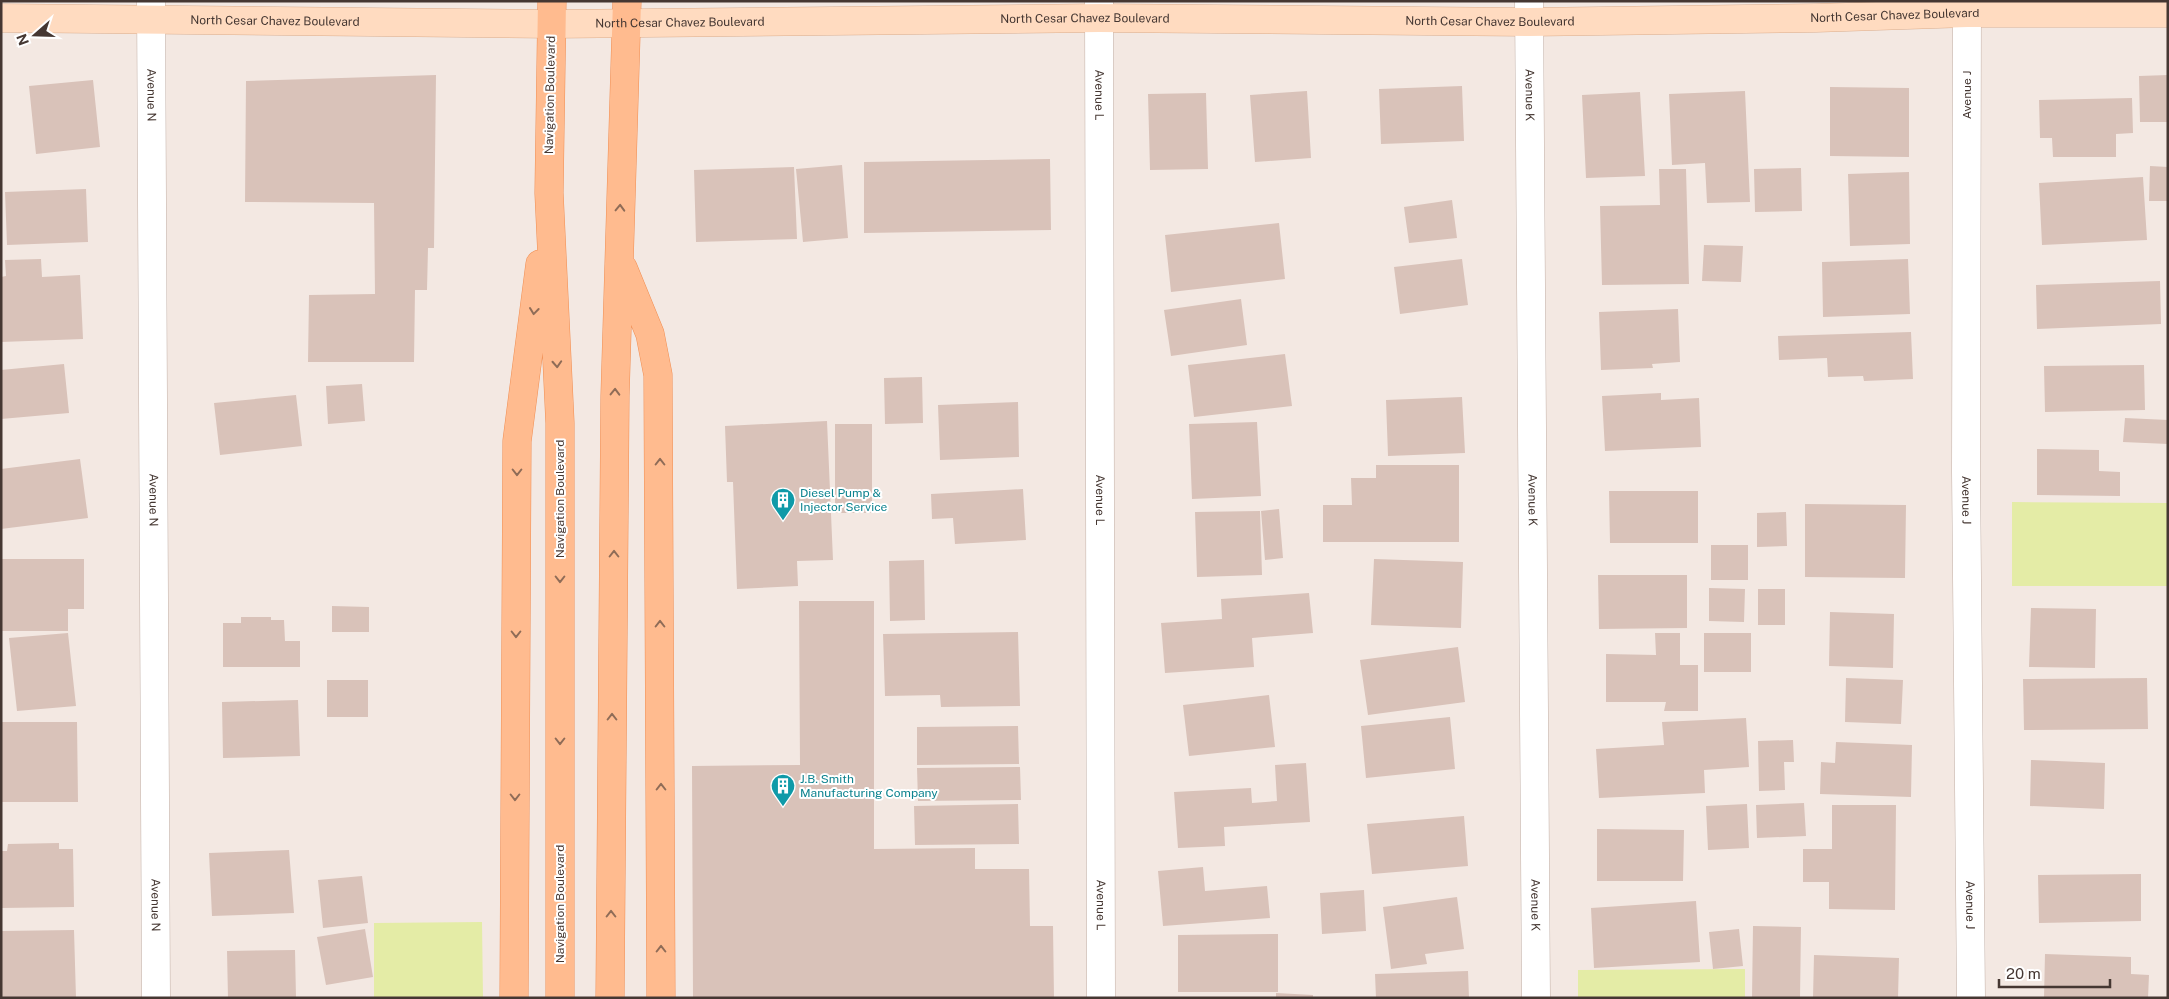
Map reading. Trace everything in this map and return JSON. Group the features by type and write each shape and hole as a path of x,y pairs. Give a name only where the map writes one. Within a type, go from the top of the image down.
{"main road":[{"path":"610,998 615,396 626,12"},
{"name":"Navigation Boulevard","path":"552,13 549,193 560,423 560,998"},
{"path":"514,998 517,440 549,193"},
{"path":"619,257 650,334 658,375 661,998"}],"street":[{"name":"North Cesar Chavez Boulevard","path":"1,18 151,10 552,13 1099,10 1529,12 1816,18 1967,7 2168,13"},
{"name":"Avenue J","path":"1967,7 1966,472 1971,998"},
{"name":"Avenue N","path":"151,10 156,998"},
{"name":"Avenue L","path":"1099,10 1101,998"},
{"name":"Avenue K","path":"1529,12 1536,998"}],"green space":[{"path":"2012,502 2168,503 2168,586 2012,586"},
{"path":"482,922 483,998 374,998 374,923"},
{"path":"1745,969 1745,998 1578,998 1578,970"}],"building":[{"path":"436,75 434,248 428,248 427,290 415,290 414,362 308,362 309,295 375,294 374,203 245,202 246,81"},
{"path":"2168,75 2168,122 2140,122 2139,76"},
{"path":"93,80 100,147 36,154 29,86"},
{"path":"1462,86 1464,141 1381,144 1379,89"},
{"path":"1830,87 1909,88 1909,157 1830,156"},
{"path":"1307,91 1311,158 1255,162 1250,95"},
{"path":"1745,91 1750,202 1707,203 1705,163 1672,165 1669,94"},
{"path":"1640,92 1645,176 1586,178 1582,95"},
{"path":"1206,93 1208,169 1150,170 1148,94"},
{"path":"2132,98 2133,133 2116,134 2116,157 2053,157 2052,138 2040,138 2039,100"},
{"path":"1050,159 1051,230 864,233 864,162"},
{"path":"842,165 848,238 803,242 796,169"},
{"path":"2150,166 2168,167 2168,201 2149,201"},
{"path":"794,167 797,239 696,242 694,170"},
{"path":"1801,168 1802,211 1755,212 1754,169"},
{"path":"1659,169 1686,169 1689,284 1602,285 1600,206 1660,205"},
{"path":"1909,172 1910,244 1850,246 1848,174"},
{"path":"2143,177 2147,240 2042,245 2039,183"},
{"path":"86,189 88,242 7,245 5,192"},
{"path":"1452,200 1457,238 1409,243 1404,207"},
{"path":"1279,223 1285,279 1171,292 1165,235"},
{"path":"1704,245 1743,246 1741,282 1702,281"},
{"path":"41,259 42,277 80,275 83,339 1,342 1,277 6,276 5,260"},
{"path":"1462,259 1468,305 1400,314 1394,267"},
{"path":"1908,259 1910,314 1823,317 1822,262"},
{"path":"2160,281 2161,324 2037,329 2036,285"},
{"path":"1241,299 1247,345 1171,356 1164,310"},
{"path":"1678,309 1680,362 1652,364 1653,368 1601,370 1599,312"},
{"path":"1911,332 1913,379 1864,381 1863,376 1828,377 1827,358 1779,360 1778,336"},
{"path":"1285,354 1292,406 1194,417 1188,365"},
{"path":"64,364 69,413 1,419 1,370"},
{"path":"2144,365 2145,410 2045,412 2044,366"},
{"path":"922,377 923,423 885,424 884,378"},
{"path":"362,384 365,421 328,424 326,386"},
{"path":"1661,393 1661,400 1699,398 1701,447 1605,451 1602,396"},
{"path":"296,395 302,446 220,455 214,403"},
{"path":"1462,397 1465,453 1388,456 1386,400"},
{"path":"1018,402 1019,457 940,460 938,405"},
{"path":"2125,418 2168,420 2168,444 2123,442"},
{"name":"Diesel Pump & Injector Service","path":"827,421 833,560 797,561 798,586 737,589 733,482 727,482 725,426"},
{"path":"1257,422 1261,496 1192,499 1189,424"},
{"path":"835,424 872,424 872,513 835,513"},
{"path":"2037,449 2099,450 2099,471 2120,472 2120,496 2037,495"},
{"path":"80,459 88,518 1,529 1,469"},
{"path":"1376,465 1459,465 1459,542 1323,542 1323,505 1352,505 1351,478 1376,478"},
{"path":"1023,489 1026,540 955,544 953,518 932,519 931,494"},
{"path":"1609,491 1698,491 1698,543 1610,543"},
{"path":"1805,504 1906,505 1905,578 1805,577"},
{"path":"1279,509 1283,558 1265,560 1261,511"},
{"path":"1260,511 1262,575 1197,577 1195,512"},
{"path":"1786,512 1787,546 1757,547 1757,513"},
{"path":"1711,545 1748,545 1748,580 1711,580"},
{"path":"1,559 84,559 84,609 68,609 68,631 1,631"},
{"path":"1374,559 1463,562 1461,628 1371,625"},
{"path":"924,560 925,620 890,621 889,561"},
{"path":"1598,575 1687,575 1687,628 1599,629"},
{"path":"1709,588 1745,589 1744,622 1709,621"},
{"path":"1758,589 1785,589 1785,625 1758,625"},
{"path":"1309,593 1313,633 1252,638 1254,667 1165,673 1161,623 1222,619 1221,599"},
{"name":"J.B. Smith Manufacturing Company","path":"799,601 874,601 874,849 975,848 975,869 1029,869 1030,926 1053,926 1054,998 693,998 692,766 800,765"},
{"path":"332,606 369,607 369,632 332,632"},
{"path":"2031,608 2096,609 2095,668 2029,667"},
{"path":"1830,612 1894,614 1893,668 1829,666"},
{"path":"241,617 271,617 271,620 284,620 285,641 300,641 300,667 223,667 223,623 241,623"},
{"path":"1018,632 1020,706 941,707 940,695 885,696 883,634"},
{"path":"68,633 76,706 17,711 9,638"},
{"path":"1655,633 1680,633 1680,665 1698,665 1698,711 1664,711 1666,702 1606,702 1606,654 1656,655"},
{"path":"1704,633 1751,633 1751,672 1704,672"},
{"path":"1458,647 1465,702 1368,715 1360,660"},
{"path":"1846,678 1903,680 1901,724 1845,722"},
{"path":"2147,678 2148,729 2024,730 2023,679"},
{"path":"327,680 368,680 368,717 327,717"},
{"path":"1269,695 1275,747 1189,756 1183,705"},
{"path":"298,700 300,756 223,758 222,702"},
{"path":"1450,717 1455,769 1366,778 1361,726"},
{"path":"1746,718 1749,767 1704,770 1705,793 1599,798 1596,749 1664,745 1662,722"},
{"path":"1,722 77,722 78,802 1,802"},
{"path":"1018,726 1019,764 917,765 917,727"},
{"path":"1793,740 1794,762 1784,762 1785,790 1759,791 1758,741"},
{"path":"1836,742 1912,745 1911,797 1820,794 1821,762 1835,763"},
{"path":"2031,760 2105,763 2104,809 2030,806"},
{"path":"1306,763 1310,822 1224,827 1225,846 1178,848 1174,792 1251,788 1252,803 1277,801 1275,765"},
{"path":"1020,767 1021,800 918,801 917,768"},
{"path":"1804,803 1806,836 1757,838 1756,805"},
{"path":"1018,804 1019,844 915,845 914,806"},
{"path":"1747,804 1749,848 1708,850 1706,806"},
{"path":"1832,805 1896,805 1895,910 1829,909 1829,882 1803,882 1803,849 1832,849"},
{"path":"1464,816 1468,866 1372,874 1367,824"},
{"path":"1597,829 1684,830 1683,881 1597,881"},
{"path":"59,843 59,849 73,849 74,907 1,908 1,851 7,851 8,844"},
{"path":"289,850 294,913 212,916 209,853"},
{"path":"1203,867 1205,891 1267,886 1270,918 1163,926 1158,871"},
{"path":"2141,874 2141,921 2039,923 2038,875"},
{"path":"362,876 368,923 323,928 318,880"},
{"path":"1364,890 1366,931 1322,934 1320,893"},
{"path":"1457,897 1464,949 1425,954 1427,964 1391,969 1383,907"},
{"path":"1696,901 1700,962 1594,968 1591,908"},
{"path":"1753,926 1801,927 1800,998 1752,998"},
{"path":"365,929 373,977 326,985 317,937"},
{"path":"1739,929 1743,966 1713,969 1709,932"},
{"path":"74,930 76,998 1,998 1,931"},
{"path":"1278,934 1278,992 1178,992 1178,935"},
{"path":"295,950 296,998 228,998 227,951"},
{"path":"2045,954 2131,957 2131,974 2149,975 2148,998 2044,998"},
{"path":"1814,955 1899,958 1898,998 1813,998"},
{"path":"1468,971 1469,998 1376,998 1375,974"},
{"path":"1276,993 1313,995 1313,998 1276,998"}],"place":[{"name":"Diesel Pump & Injector Service","path":"783,521"},
{"name":"J.B. Smith Manufacturing Company","path":"783,807"}]}
